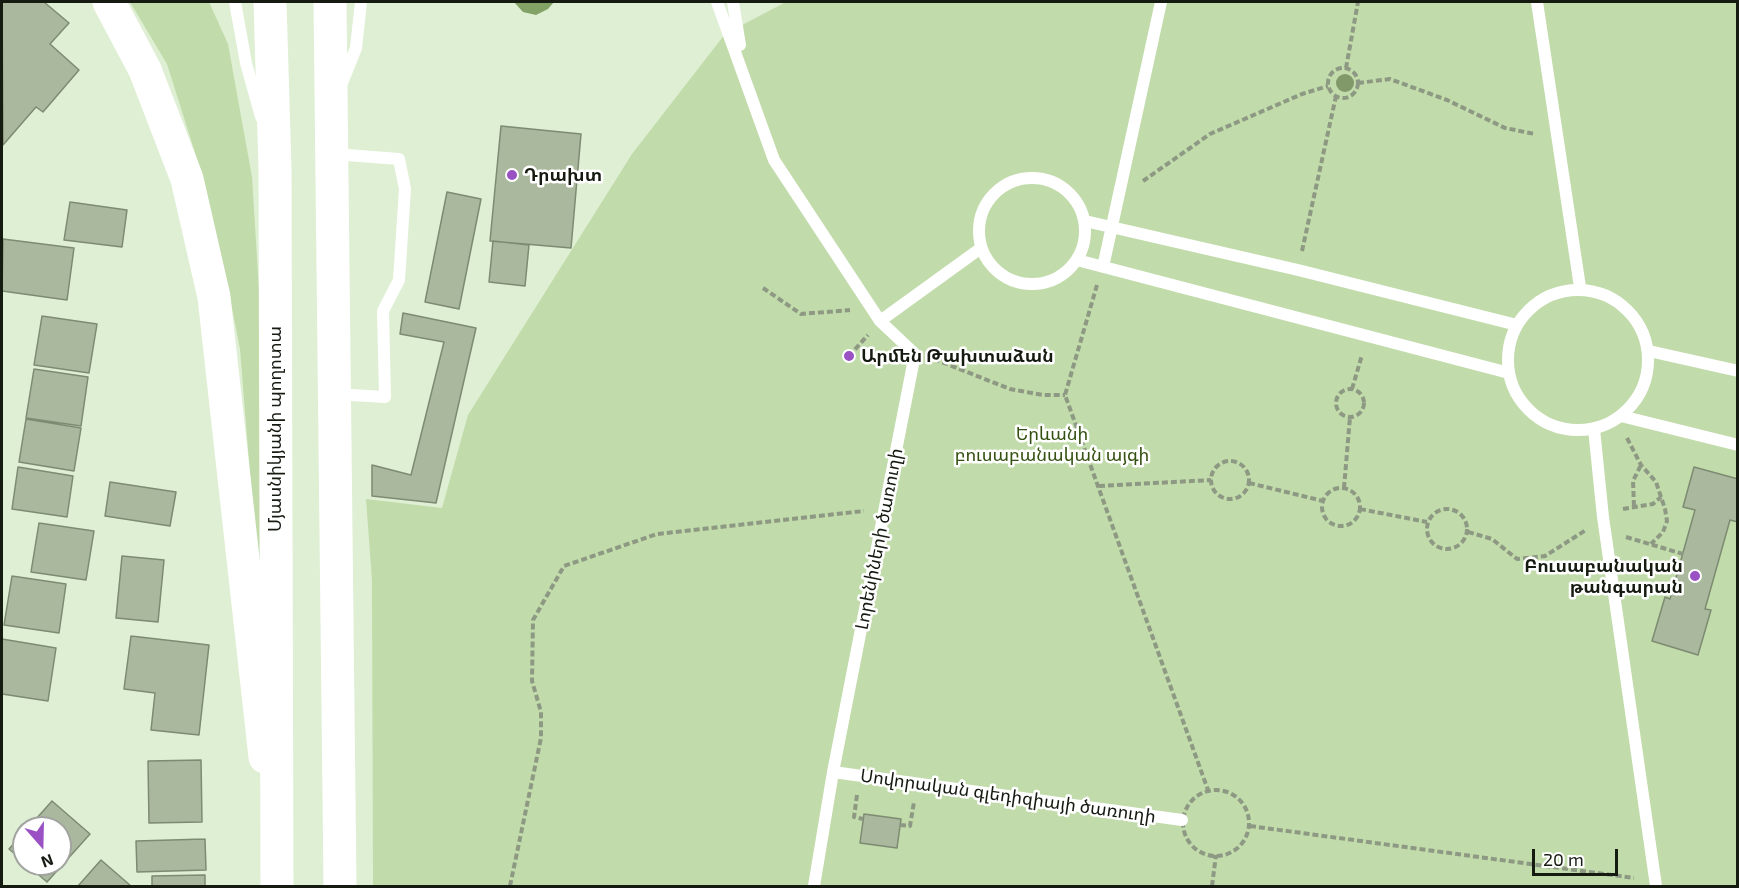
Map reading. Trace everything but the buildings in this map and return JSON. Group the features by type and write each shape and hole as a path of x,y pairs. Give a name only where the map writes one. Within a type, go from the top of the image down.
{"main road":[{"path":"109,2 146,70 187,179 214,297 277,871"},
{"name":"Մյասնիկյանի պողոտա","path":"270,2 274,169 277,871"},
{"path":"330,2 340,886"}],"lane":[{"path":"235,2 246,63 274,169"},
{"path":"331,109 356,48 361,2"},
{"path":"717,2 774,160 872,308 877,324 915,354"},
{"path":"733,2 746,79"},
{"path":"1103,267 1161,2"},
{"path":"1537,2 1580,287"},
{"path":"332,153 399,159 405,189 399,280 383,311 385,397 333,394"},
{"path":"1019,178 1041,178 1062,186 1077,201 1085,222 1085,242 1077,261 1063,275 1045,283 1025,285 1006,278 991,265 981,248 978,226 985,205 999,188 1019,178"},
{"path":"1085,222 1298,270 1517,325"},
{"path":"877,324 981,248"},
{"path":"1077,261 1509,373"},
{"path":"1580,287 1599,292 1623,305 1640,326 1649,351 1649,370 1644,388 1634,404 1621,416 1594,429 1571,430 1550,425 1530,412 1516,394 1509,373 1509,348 1517,325 1531,307 1548,294 1580,287"},
{"path":"1649,351 1737,371"},
{"name":"Լորենիների ծառուղի","path":"814,886 833,772 915,354"},
{"path":"1621,416 1737,446"},
{"path":"1594,429 1605,531 1656,884"},
{"name":"Սովորական գլեդիզիայի ծառուղի","path":"833,772 1182,820"}],"path":[{"path":"1346,68 1358,2"},
{"path":"1328,86 1332,72 1346,68"},
{"path":"1346,68 1356,75 1359,83"},
{"path":"1359,83 1390,79 1447,100 1505,128 1529,131 1559,146"},
{"path":"1336,96 1351,96 1359,83"},
{"path":"1116,201 1210,134 1302,94 1328,86"},
{"path":"1328,86 1336,96"},
{"path":"1298,270 1336,96"},
{"path":"1103,267 1065,395 1208,790"},
{"path":"763,288 801,314 872,308"},
{"path":"849,356 877,324"},
{"path":"1352,389 1367,337"},
{"path":"915,354 948,362 1010,389 1043,395 1065,395"},
{"path":"1352,389 1363,396 1365,404 1362,411 1350,417 1342,414 1336,402 1344,390 1352,389"},
{"path":"1344,488 1350,417"},
{"path":"1232,461 1243,466 1249,483 1243,494 1232,499 1215,491 1211,480 1220,464 1232,461"},
{"path":"1651,544 1663,532 1667,521 1661,497 1656,482 1641,465 1633,481 1634,506 1653,504 1661,497"},
{"path":"1099,486 1211,480"},
{"path":"1249,483 1323,501"},
{"path":"1344,488 1354,493 1360,509 1355,521 1344,526 1337,526 1331,524 1323,514 1323,501 1331,491 1344,488"},
{"path":"510,886 541,738 542,712 532,681 533,620 564,566 657,534 885,508"},
{"path":"1360,509 1427,522"},
{"path":"1454,509 1465,518 1468,532 1462,543 1444,549 1429,538 1427,522 1440,510 1454,509"},
{"path":"1468,532 1492,539 1517,560 1545,556 1604,517"},
{"path":"1605,531 1683,554"},
{"path":"860,775 854,818 863,819"},
{"path":"900,825 910,826 916,783"},
{"path":"1208,790 1229,792 1245,805 1250,826 1242,845 1224,856 1203,854 1187,841 1182,820 1190,801 1208,790"},
{"path":"1250,826 1656,884"},
{"path":"1212,886 1216,855"}],"green space":[{"path":"130,2 209,2 228,44 252,177 264,371 265,662 240,349 232,308 204,181 167,64"},
{"name":"Երևանի բուսաբանական այգի","path":"786,2 1737,2 1737,886 373,886 372,580 366,499 442,508 468,415 632,154 725,34"}],"shaded area":[{"path":"514,2 554,2 548,9 536,15 523,12"}],"place":[{"name":"Դրախտ","path":"512,175"},
{"name":"Արմեն Թախտաձան","path":"849,356"},
{"name":"Բուսաբանական թանգարան","path":"1695,576"}]}
